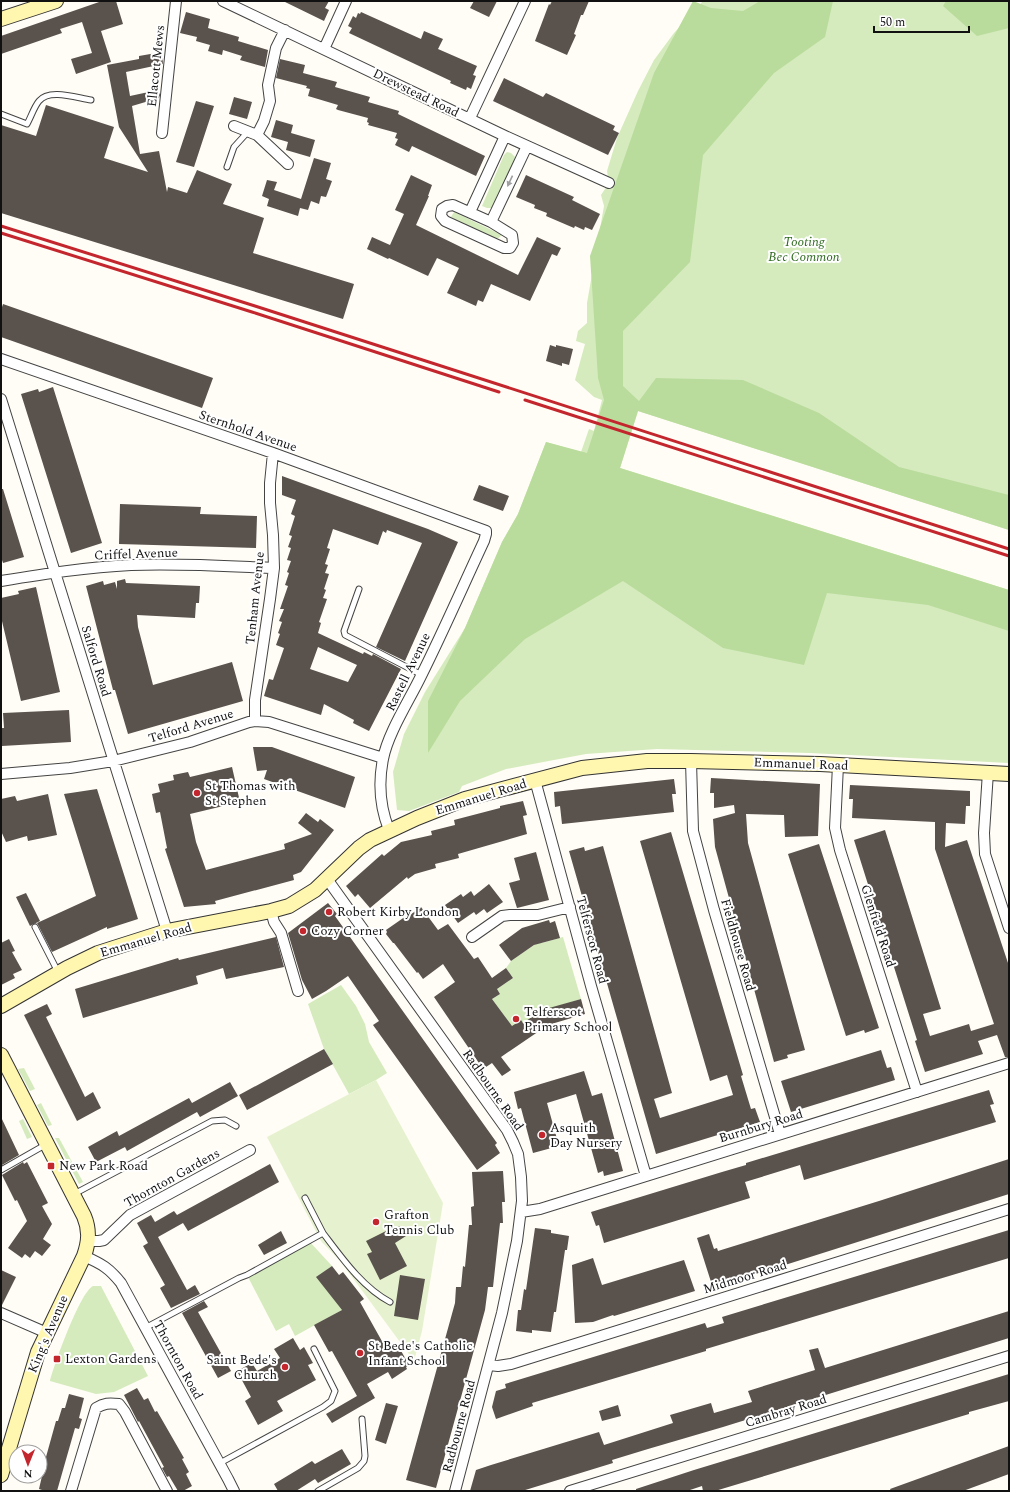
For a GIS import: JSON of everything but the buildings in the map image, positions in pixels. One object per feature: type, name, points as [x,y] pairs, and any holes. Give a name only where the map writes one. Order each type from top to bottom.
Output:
[{"type":"street","points":[[1,19],[56,1]]},
{"type":"street","name":"Ellacott Mews","points":[[162,133],[176,1]]},
{"type":"street","name":"Drewstead Road","points":[[223,1],[505,136],[609,183]]},
{"type":"street","points":[[324,49],[346,1]]},
{"type":"street","points":[[470,118],[525,1]]},
{"type":"street","points":[[257,135],[264,121],[270,101],[268,85],[276,48],[284,30]]},
{"type":"street","points":[[234,126],[257,135],[288,164]]},
{"type":"street","points":[[470,212],[505,136]]},
{"type":"street","points":[[491,222],[527,146]]},
{"type":"street","points":[[453,205],[470,212],[491,222],[512,235],[513,243],[510,248],[504,248],[445,221],[441,216],[442,209],[453,205]]},
{"type":"street","name":"Sternhold Avenue","points":[[1,359],[273,453],[486,531]]},
{"type":"street","name":"Salford Road","points":[[1,399],[113,761],[168,931]]},
{"type":"street","name":"Tenham Avenue","points":[[255,721],[255,700],[274,568],[270,503],[273,453]]},
{"type":"street","name":"Rastell Avenue","points":[[389,830],[380,798],[383,758],[387,744],[422,675],[484,541],[486,531]]},
{"type":"street","name":"Criffel Avenue","points":[[1,581],[55,573],[131,565],[170,564],[274,568]]},
{"type":"street","name":"Telford Avenue","points":[[1,774],[70,768],[113,761],[190,742],[255,721],[269,722],[383,758]]},
{"type":"street","name":"Emmanuel Road","points":[[1,1006],[77,962],[98,953],[168,931],[271,911],[289,906],[327,879],[359,848],[370,840],[389,830],[465,800],[582,768],[647,761],[691,761],[838,765],[1009,774]]},
{"type":"street","name":"Fieldhouse Road","points":[[691,761],[693,831],[714,910],[780,1134]]},
{"type":"street","name":"Glenfield Road","points":[[838,765],[835,828],[840,850],[917,1092]]},
{"type":"street","points":[[988,772],[984,833],[985,854],[1009,928]]},
{"type":"street","name":"Telferscot Road","points":[[535,780],[646,1176]]},
{"type":"street","name":"Radbourne Road","points":[[327,879],[507,1130],[513,1142],[520,1166],[522,1189],[521,1212],[510,1279],[489,1365],[455,1491]]},
{"type":"street","points":[[472,937],[502,916],[538,915],[570,907]]},
{"type":"street","points":[[271,911],[274,922],[280,933],[298,992]]},
{"type":"street","points":[[1,1055],[88,1226],[88,1240]]},
{"type":"street","name":"Burnbury Road","points":[[521,1212],[540,1210],[1009,1063]]},
{"type":"street","name":"Thornton Gardens","points":[[88,1240],[104,1240],[130,1215],[250,1150]]},
{"type":"street","name":"Midmoor Road","points":[[489,1365],[498,1366],[511,1364],[1009,1209]]},
{"type":"street","name":"King's Avenue","points":[[1,1476],[38,1352],[84,1256],[88,1240]]},
{"type":"street","name":"Thornton Road","points":[[84,1256],[106,1266],[121,1283],[234,1491]]},
{"type":"street","points":[[1,1313],[47,1333]]},
{"type":"street","name":"Cambray Road","points":[[570,1491],[1009,1356]]},
{"type":"street","points":[[71,1491],[96,1408],[103,1404],[109,1403],[119,1404],[125,1412],[167,1491]]},
{"type":"lane","points":[[1,114],[27,124],[39,100],[46,96],[57,94],[91,100]]},
{"type":"lane","points":[[227,167],[234,147],[245,135],[246,131]]},
{"type":"lane","points":[[359,589],[344,631],[345,635],[422,675]]},
{"type":"lane","points":[[35,927],[59,973]]},
{"type":"lane","points":[[73,1195],[212,1121],[225,1120],[236,1126]]},
{"type":"lane","points":[[1,1170],[46,1145]]},
{"type":"lane","points":[[305,1198],[323,1233],[338,1254],[357,1276],[380,1297],[390,1302]]},
{"type":"lane","points":[[145,1328],[247,1275],[323,1233]]},
{"type":"lane","points":[[220,1463],[323,1407],[331,1401],[335,1391],[314,1349]]},
{"type":"lane","points":[[318,1491],[358,1468],[364,1461],[365,1456],[362,1419]]},
{"type":"green space","points":[[693,1],[711,8],[743,11],[760,1],[833,1],[825,37],[774,73],[703,155],[690,262],[623,331],[623,386],[639,401],[656,378],[743,380],[819,413],[899,467],[1009,495],[1009,530],[638,411],[620,468],[1009,590],[1009,631],[928,605],[827,593],[804,665],[723,648],[623,581],[525,639],[460,701],[428,753],[428,701],[465,628],[502,542],[518,514],[546,442],[587,453],[604,400],[598,378],[590,256],[654,73]]},
{"type":"green space","name":"Tooting Bec Common","points":[[703,1],[1009,1],[1009,530],[638,411],[620,468],[1009,590],[1009,763],[810,753],[657,749],[586,754],[506,769],[462,786],[459,792],[409,811],[397,810],[393,772],[404,734],[425,692],[465,628],[502,542],[518,514],[546,442],[581,452],[589,429],[594,431],[602,400],[594,397],[575,380],[585,344],[576,341],[578,331],[587,323],[587,303],[604,206],[601,195],[609,183],[607,171],[617,138],[654,60],[674,33]]},
{"type":"green space","points":[[946,1],[1009,1],[1009,28],[977,36],[943,6]]},
{"type":"green space","points":[[507,152],[511,153],[515,157],[511,171],[493,208],[482,206],[504,155]]},
{"type":"green space","points":[[454,212],[502,235],[496,240],[451,217]]},
{"type":"green space","points":[[563,937],[581,999],[539,1012],[523,1023],[521,1020],[512,1026],[492,999],[500,994],[497,989],[513,978],[506,968],[511,961],[540,941],[542,943]]},
{"type":"green space","points":[[341,985],[356,1006],[365,1024],[369,1042],[387,1073],[349,1094],[324,1049],[308,1004]]},
{"type":"green space","points":[[24,1068],[35,1089],[30,1091],[18,1069]]},
{"type":"green space","name":"Grafton Tennis Club","points":[[376,1080],[443,1203],[422,1331],[414,1361],[341,1262],[321,1241],[267,1137]]},
{"type":"green space","points":[[41,1103],[52,1125],[48,1126],[37,1105]]},
{"type":"green space","points":[[23,1119],[32,1137],[27,1139],[19,1121]]},
{"type":"green space","points":[[55,1138],[59,1138],[83,1182],[79,1184]]},
{"type":"green space","points":[[309,1241],[332,1266],[317,1277],[342,1310],[295,1336],[289,1324],[276,1331],[247,1275]]},
{"type":"green space","points":[[93,1286],[101,1286],[148,1376],[114,1392],[96,1394],[50,1381],[62,1345],[75,1314],[81,1301]]},
{"type":"railway","points":[[1,226],[255,306],[1009,549]]},
{"type":"railway","points":[[1,233],[499,392]]},
{"type":"railway","points":[[525,400],[1009,556]]},
{"type":"place","name":"St Thomas with St Stephen","points":[[197,793]]},
{"type":"place","name":"Robert Kirby London","points":[[329,912]]},
{"type":"place","name":"Cozy Corner","points":[[303,931]]},
{"type":"place","name":"Telferscot Primary School","points":[[516,1019]]},
{"type":"place","name":"Asquith Day Nursery","points":[[542,1135]]},
{"type":"place","name":"New Park Road","points":[[51,1166]]},
{"type":"place","name":"Grafton Tennis Club","points":[[376,1222]]},
{"type":"place","name":"St Bede's Catholic Infant School","points":[[360,1353]]},
{"type":"place","name":"Lexton Gardens","points":[[57,1359]]},
{"type":"place","name":"Saint Bede's Church","points":[[285,1367]]}]
